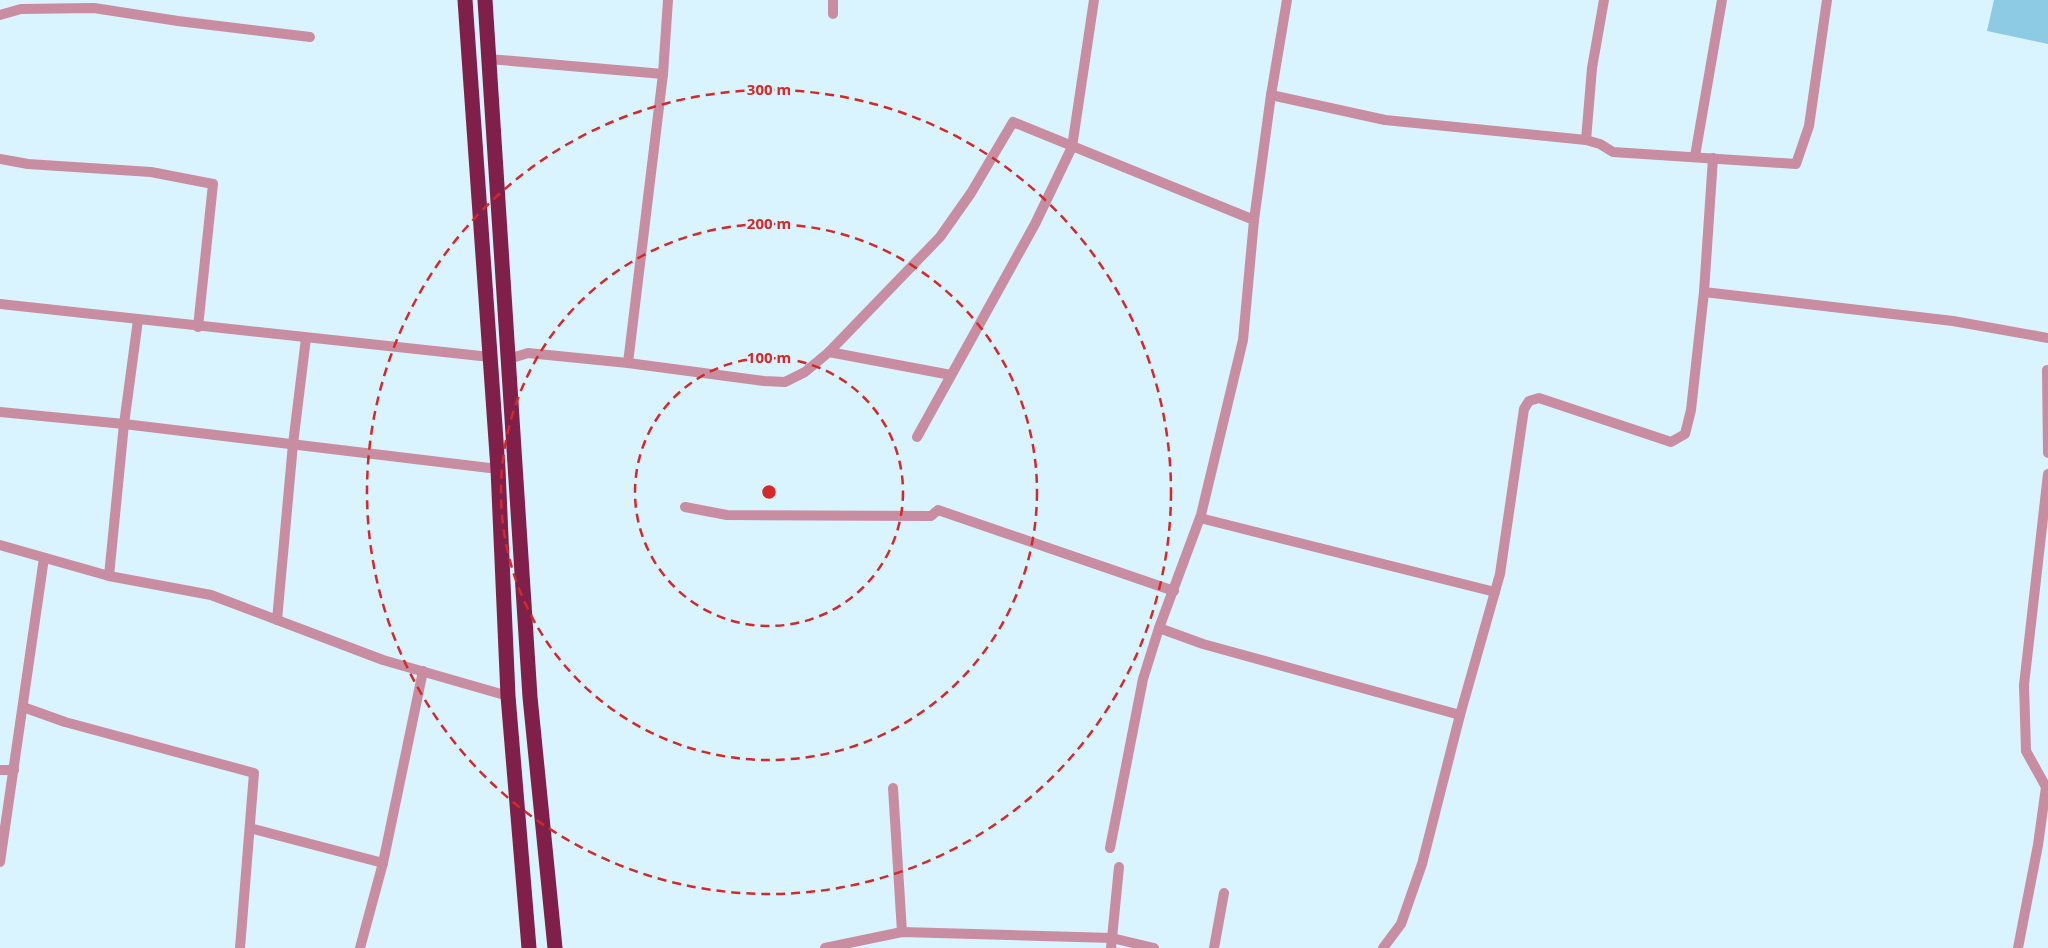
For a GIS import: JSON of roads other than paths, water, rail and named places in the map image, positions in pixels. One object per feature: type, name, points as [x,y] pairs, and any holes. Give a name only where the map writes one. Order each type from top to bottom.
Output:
[{"type":"highway","points":[[465,0],[498,469],[508,696],[529,948]]},
{"type":"highway","points":[[485,0],[530,697],[554,948]]},
{"type":"street","points":[[628,363],[663,74],[668,0]]},
{"type":"street","points":[[833,0],[833,14]]},
{"type":"street","points":[[917,437],[1035,224],[1072,148],[1094,0]]},
{"type":"street","points":[[1110,848],[1143,678],[1159,628],[1200,518],[1244,340],[1254,220],[1271,95],[1287,0]]},
{"type":"street","points":[[1586,140],[1592,68],[1604,0]]},
{"type":"street","points":[[1696,156],[1722,0]]},
{"type":"street","points":[[1271,95],[1385,120],[1586,140],[1600,144],[1614,152],[1796,164],[1809,126],[1827,0]]},
{"type":"street","points":[[0,15],[22,10],[94,8],[178,21],[310,37]]},
{"type":"street","points":[[489,59],[663,74]]},
{"type":"street","points":[[509,359],[528,353],[785,382],[805,372],[828,352],[940,237],[971,193],[1013,122],[1072,148],[1254,220]]},
{"type":"street","points":[[1383,948],[1401,924],[1422,864],[1460,716],[1500,574],[1524,409],[1528,401],[1539,398],[1672,442],[1685,434],[1691,410],[1704,292],[1713,158]]},
{"type":"street","points":[[0,159],[28,164],[152,172],[213,184],[198,327]]},
{"type":"street","points":[[1704,292],[1953,321],[2048,338]]},
{"type":"street","points":[[0,304],[198,327],[490,357]]},
{"type":"street","points":[[109,576],[124,424],[138,320]]},
{"type":"street","points":[[277,620],[293,444],[306,338]]},
{"type":"street","points":[[828,352],[951,375]]},
{"type":"street","points":[[2048,367],[2048,453]]},
{"type":"street","points":[[0,412],[124,424],[498,469]]},
{"type":"street","points":[[2018,948],[2038,844],[2046,787],[2026,751],[2024,686],[2048,474]]},
{"type":"street","points":[[685,507],[727,515],[931,516],[938,510],[1174,592]]},
{"type":"street","points":[[1200,518],[1495,592]]},
{"type":"street","points":[[0,545],[109,576],[211,595],[383,660],[508,696]]},
{"type":"street","points":[[0,862],[44,558]]},
{"type":"street","points":[[1159,628],[1203,644],[1460,716]]},
{"type":"street","points":[[360,948],[383,863],[423,671]]},
{"type":"street","points":[[23,706],[65,722],[254,773],[240,948]]},
{"type":"street","points":[[0,770],[14,770]]},
{"type":"street","points":[[893,788],[902,932]]},
{"type":"street","points":[[250,828],[383,863]]},
{"type":"street","points":[[1112,943],[1119,867]]},
{"type":"street","points":[[1214,948],[1224,893]]},
{"type":"street","points":[[825,948],[902,932],[1112,943],[1154,948]]}]
